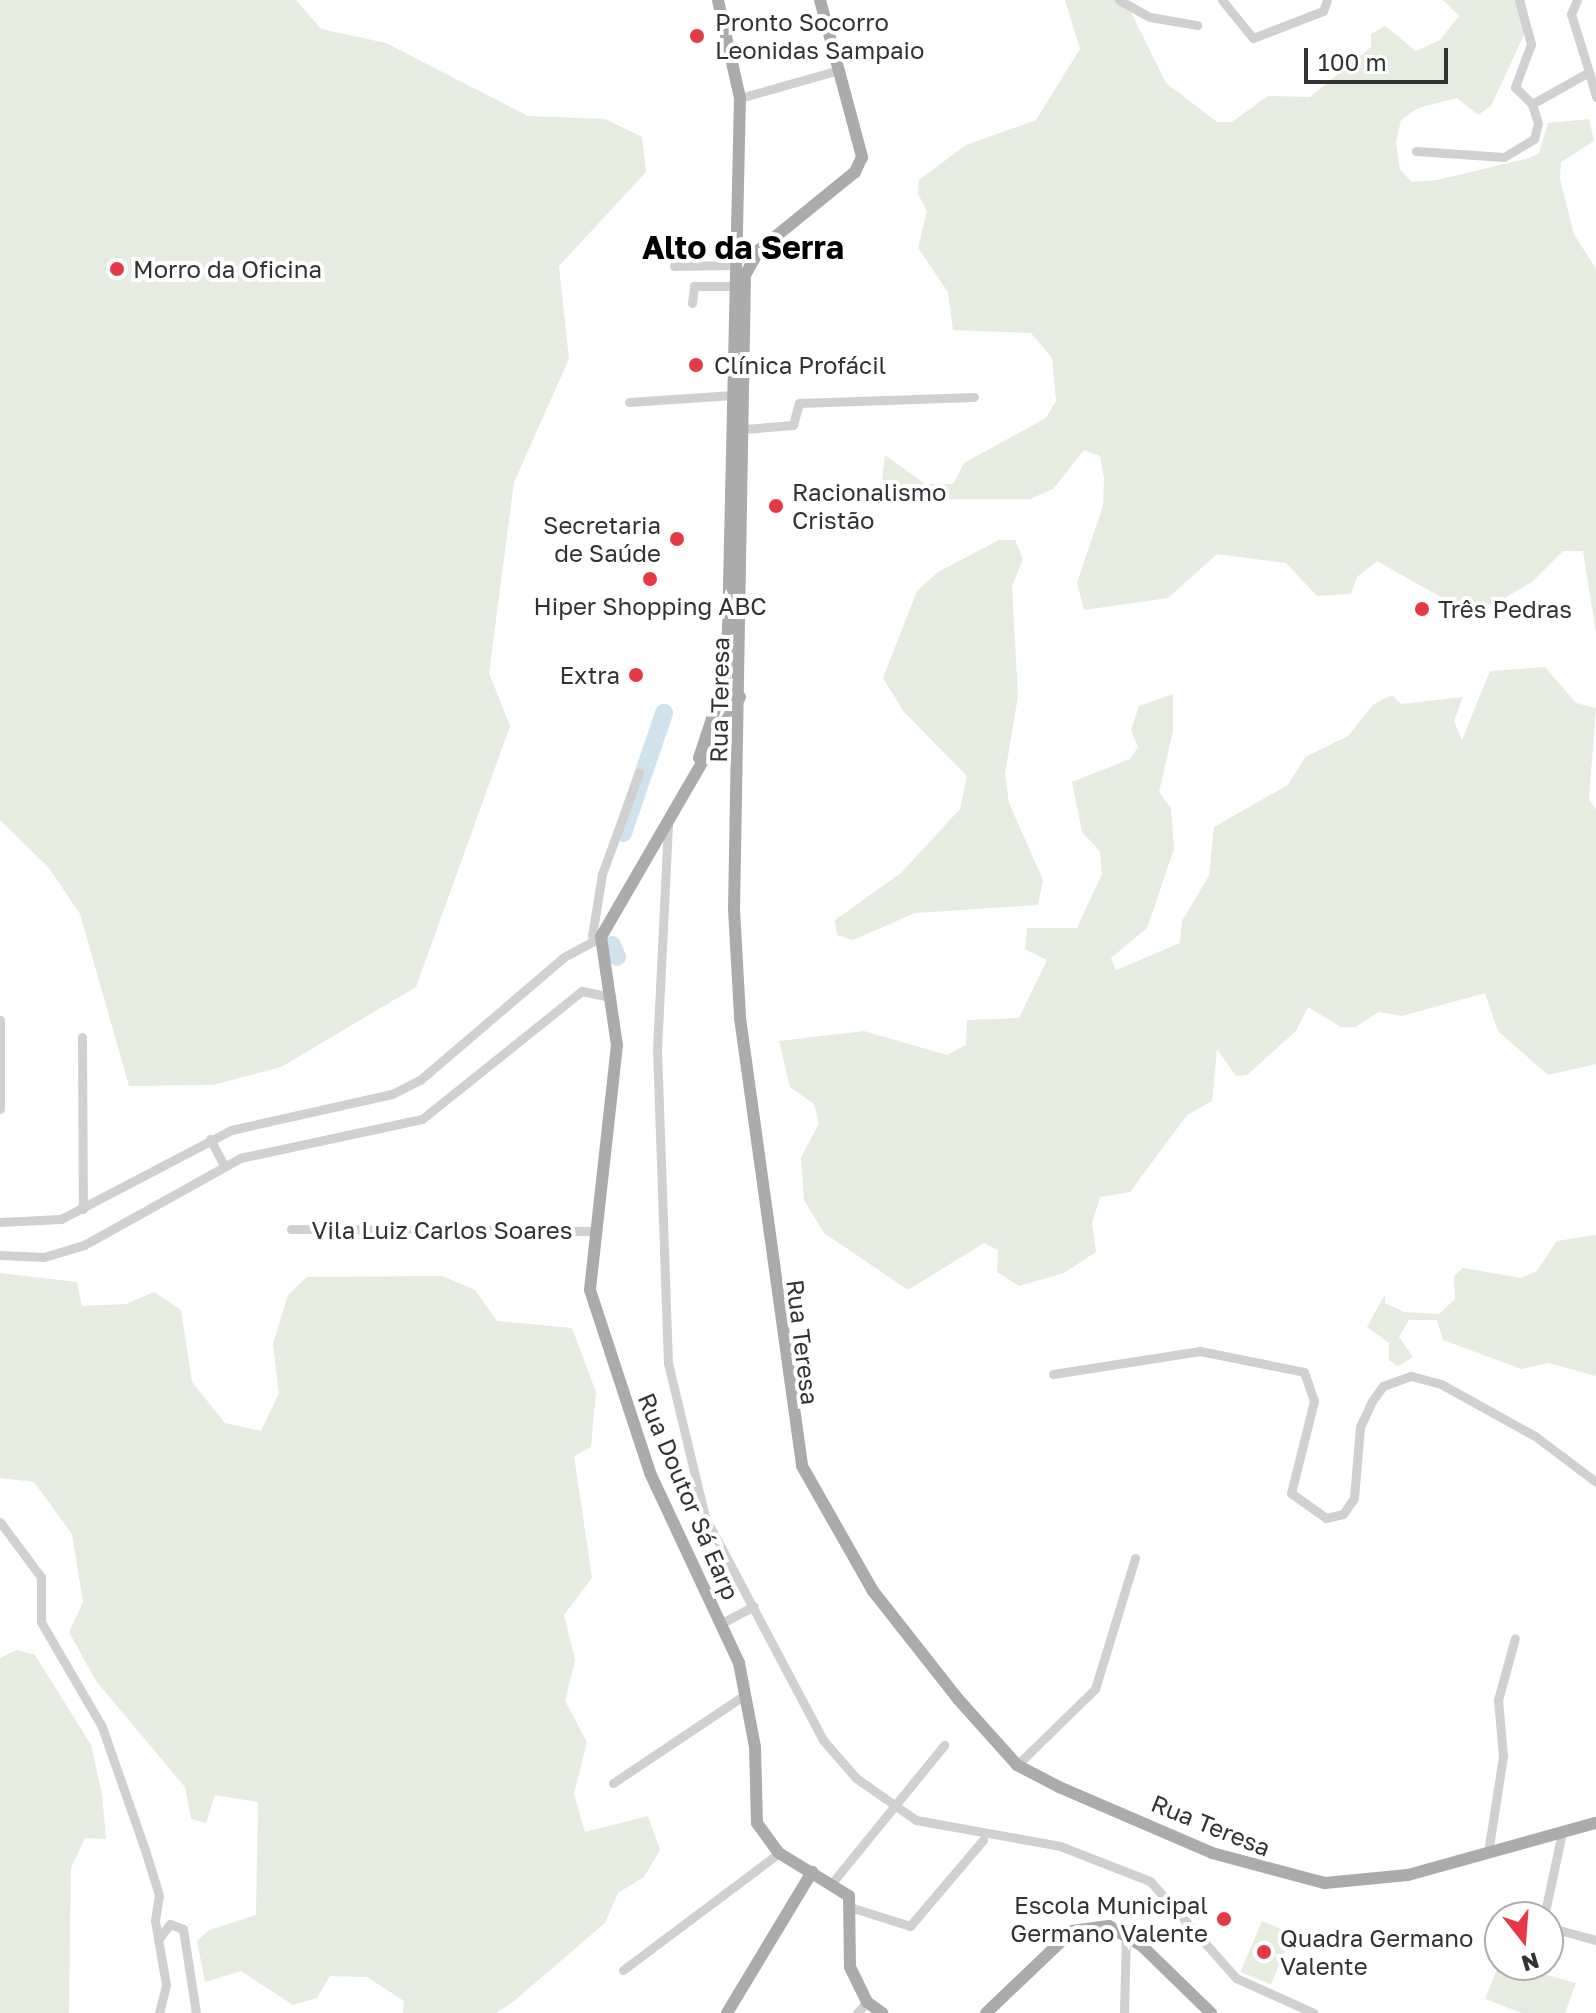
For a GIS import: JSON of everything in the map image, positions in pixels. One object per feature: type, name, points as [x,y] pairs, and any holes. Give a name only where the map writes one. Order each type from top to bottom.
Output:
[{"type":"main road","name":"Rua Teresa","points":[[697,765],[725,679],[733,395],[740,98],[718,0]]},
{"type":"main road","points":[[737,232],[759,250],[860,164],[820,0]]},
{"type":"main road","name":"Rua Teresa","points":[[759,250],[745,275],[736,976],[802,1466],[873,1591],[1017,1765],[1274,1874],[1360,1883],[1488,1853],[1596,1823]]},
{"type":"main road","points":[[725,679],[732,673],[739,678]]},
{"type":"main road","points":[[597,937],[668,825],[697,765],[740,697]]},
{"type":"main road","name":"Rua Doutor Sá Earp","points":[[597,937],[609,971],[617,1045],[594,1231],[594,1315],[650,1473],[720,1624],[746,1694],[757,1823],[779,1853],[812,1872],[836,1878],[853,1908]]},
{"type":"main road","points":[[727,2013],[812,1872]]},
{"type":"main road","points":[[853,1908],[850,1967],[867,2002],[882,2013]]},
{"type":"main road","points":[[986,2013],[1072,1931],[1109,1926],[1126,1933],[1211,2013]]},
{"type":"street","points":[[1119,0],[1150,17],[1197,25]]},
{"type":"street","points":[[1222,0],[1253,38],[1323,11],[1327,0]]},
{"type":"street","points":[[1416,151],[1504,157],[1534,139],[1538,123],[1532,104],[1515,87],[1531,44],[1519,0]]},
{"type":"street","points":[[1577,0],[1571,14],[1596,97]]},
{"type":"street","points":[[740,98],[839,70]]},
{"type":"street","points":[[1532,104],[1589,72]]},
{"type":"street","points":[[674,266],[734,265]]},
{"type":"street","points":[[692,303],[694,286],[734,286]]},
{"type":"street","points":[[629,402],[733,395]]},
{"type":"street","points":[[744,429],[793,425],[799,403],[974,397]]},
{"type":"street","points":[[0,1222],[37,1226],[83,1209],[210,1139],[420,1080],[597,937],[599,885],[639,773]]},
{"type":"street","points":[[668,825],[657,1049],[668,1363],[705,1517],[823,1740],[894,1807],[943,1829],[1060,1846],[1133,1871],[1162,1889],[1236,1978],[1314,2013]]},
{"type":"street","points":[[0,1255],[44,1257],[84,1245],[224,1165],[422,1119],[609,971]]},
{"type":"street","points":[[582,991],[605,991],[614,1001]]},
{"type":"street","points":[[0,1020],[0,1109]]},
{"type":"street","points":[[82,1037],[83,1209]]},
{"type":"street","points":[[210,1139],[224,1165]]},
{"type":"street","name":"Vila Luiz Carlos Soares","points":[[291,1229],[594,1231]]},
{"type":"street","points":[[1053,1374],[1087,1363],[1200,1351],[1304,1372],[1314,1401],[1291,1493],[1326,1518],[1343,1514],[1354,1498],[1360,1427],[1372,1401],[1383,1386],[1411,1376],[1441,1384],[1535,1436],[1596,1482]]},
{"type":"street","points":[[0,1522],[38,1571],[41,1622],[102,1727],[159,1895],[158,1940],[166,1985],[159,2013]]},
{"type":"street","points":[[1017,1765],[1095,1689],[1135,1558]]},
{"type":"street","points":[[720,1624],[754,1606]]},
{"type":"street","points":[[1488,1853],[1503,1756],[1498,1700],[1515,1638]]},
{"type":"street","points":[[613,1783],[746,1694]]},
{"type":"street","points":[[836,1878],[944,1745]]},
{"type":"street","points":[[1547,1901],[1562,1832]]},
{"type":"street","points":[[853,1908],[892,1924],[910,1926],[983,1840]]},
{"type":"street","points":[[623,1970],[779,1853]]},
{"type":"street","points":[[158,1940],[170,1924],[183,1929],[196,2013]]},
{"type":"street","points":[[1564,1931],[1596,1940]]},
{"type":"street","points":[[1124,2013],[1126,1933]]},
{"type":"street","points":[[857,2013],[867,2002]]},
{"type":"shaded area","points":[[0,0],[296,0],[321,29],[386,43],[528,116],[605,119],[642,137],[646,172],[559,266],[569,359],[514,482],[489,673],[510,726],[416,987],[281,1067],[213,1085],[129,1086],[80,914],[49,868],[0,820]]},
{"type":"shaded area","points":[[1065,0],[1125,0],[1166,83],[1217,122],[1232,122],[1268,96],[1310,97],[1371,47],[1371,34],[1385,26],[1416,51],[1440,40],[1459,16],[1443,0],[1525,0],[1529,24],[1491,106],[1478,115],[1457,98],[1418,108],[1401,120],[1396,142],[1400,170],[1412,182],[1437,180],[1529,158],[1539,153],[1548,123],[1589,119],[1594,141],[1561,162],[1560,179],[1574,234],[1596,269],[1596,634],[1583,551],[1563,551],[1532,582],[1492,605],[1448,601],[1377,561],[1357,577],[1351,594],[1317,596],[1286,563],[1217,554],[1168,598],[1084,610],[1077,583],[1103,506],[1104,478],[1100,456],[1084,450],[1053,489],[1030,499],[880,499],[885,455],[925,484],[953,484],[964,463],[1046,418],[1056,401],[1052,358],[1031,333],[953,330],[948,292],[918,248],[927,211],[918,194],[919,180],[966,145],[1036,120],[1080,49]]},
{"type":"shaded area","points":[[999,540],[1015,540],[1023,559],[1012,586],[1018,696],[1005,774],[1009,803],[1043,880],[1038,905],[915,913],[853,940],[837,935],[835,920],[901,873],[960,809],[967,776],[904,712],[883,678],[917,591],[938,572]]},
{"type":"shaded area","points":[[1545,667],[1576,703],[1596,708],[1589,799],[1596,810],[1596,1064],[1548,1075],[1498,1031],[1485,993],[1402,1016],[1379,1012],[1355,1027],[1341,1027],[1308,1007],[1296,1031],[1247,1075],[1236,1076],[1217,1049],[1212,1101],[1187,1115],[1130,1192],[1100,1197],[1092,1223],[1096,1252],[1064,1273],[1019,1286],[997,1272],[998,1250],[984,1243],[908,1290],[824,1233],[804,1200],[801,1158],[819,1123],[814,1104],[790,1087],[779,1041],[864,1031],[947,1055],[966,1045],[967,1020],[1019,1018],[1047,960],[1025,949],[1027,928],[1077,928],[1102,874],[1100,851],[1082,832],[1072,782],[1130,759],[1138,747],[1131,730],[1139,706],[1173,694],[1173,731],[1159,792],[1171,808],[1174,849],[1147,928],[1111,958],[1116,970],[1180,943],[1182,921],[1209,876],[1214,827],[1288,785],[1305,757],[1348,736],[1374,704],[1392,695],[1401,704],[1463,697],[1454,721],[1462,740],[1490,671]]},
{"type":"shaded area","points":[[1596,1235],[1596,1376],[1549,1363],[1521,1369],[1443,1340],[1437,1320],[1409,1320],[1399,1337],[1413,1357],[1398,1366],[1389,1360],[1389,1343],[1367,1327],[1385,1294],[1385,1303],[1404,1312],[1439,1314],[1455,1299],[1454,1276],[1463,1268],[1521,1278],[1537,1271],[1557,1241]]},
{"type":"shaded area","points":[[0,1273],[77,1282],[82,1306],[126,1304],[154,1292],[181,1310],[192,1382],[225,1423],[261,1431],[279,1393],[273,1344],[288,1295],[307,1277],[442,1276],[475,1290],[497,1321],[572,1328],[596,1392],[591,1447],[574,1456],[592,1578],[564,1615],[575,1660],[565,1701],[587,1742],[574,1794],[585,1832],[648,1816],[660,1850],[644,1877],[618,1893],[605,1923],[514,2001],[496,2013],[403,2013],[404,2001],[367,1977],[330,1976],[317,1998],[293,2005],[241,1971],[205,1982],[197,1941],[209,1930],[256,1915],[258,1802],[215,1795],[206,1823],[191,1819],[185,1787],[96,1681],[69,1632],[83,1602],[72,1534],[34,1482],[0,1478]]},
{"type":"shaded area","points":[[17,1650],[35,1655],[91,1745],[102,1794],[106,1839],[85,1838],[71,1868],[69,2013],[0,2013],[0,1658]]},
{"type":"shaded area","name":"Quadra Germano Valente","points":[[1262,1921],[1292,1934],[1271,1985],[1241,1972]]},
{"type":"shaded area","points":[[1564,1980],[1576,1983],[1565,2013],[1522,2013],[1485,1999],[1492,1981]]},
{"type":"waterway","points":[[623,833],[664,713]]},
{"type":"waterway","points":[[612,945],[617,957]]},
{"type":"place","name":"Pronto Socorro Leonidas Sampaio","points":[[697,36]]},
{"type":"place","name":"Morro da Oficina","points":[[117,269]]},
{"type":"place","name":"Clínica Profácil","points":[[696,365]]},
{"type":"place","name":"Racionalismo Cristão","points":[[776,506]]},
{"type":"place","name":"Secretaria de Saúde","points":[[677,539]]},
{"type":"place","name":"Hiper Shopping ABC","points":[[650,579]]},
{"type":"place","name":"Três Pedras","points":[[1422,609]]},
{"type":"place","name":"Extra","points":[[636,675]]},
{"type":"place","name":"Escola Municipal Germano Valente","points":[[1224,1919]]},
{"type":"place","name":"Quadra Germano Valente","points":[[1264,1952]]},
{"type":"district","name":"Alto da Serra","points":[[743,247]]}]
